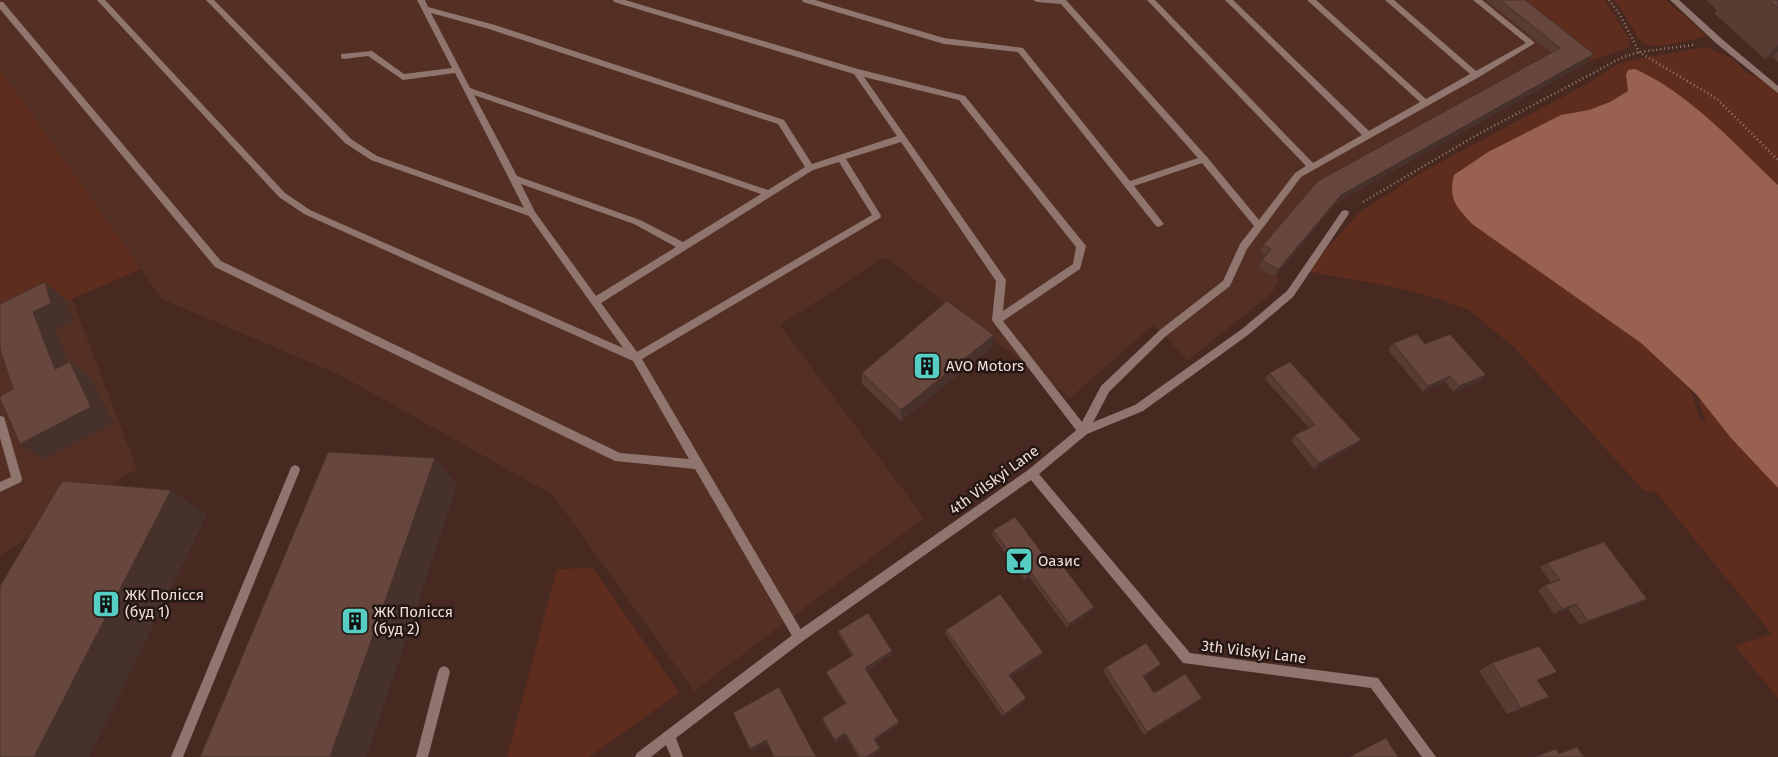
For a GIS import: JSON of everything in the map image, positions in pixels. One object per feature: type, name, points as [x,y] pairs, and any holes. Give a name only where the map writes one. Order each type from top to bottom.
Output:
[{"type":"street","points":[[101,0],[282,195],[307,212],[636,358]]},
{"type":"street","points":[[210,0],[354,145],[374,158],[532,214]]},
{"type":"street","points":[[618,0],[857,72],[962,98],[1081,246],[1077,266],[997,320]]},
{"type":"street","points":[[806,0],[944,41],[1020,50],[1159,224]]},
{"type":"street","points":[[1037,0],[1063,2],[1204,159],[1259,226]]},
{"type":"street","points":[[1151,0],[1312,168]]},
{"type":"street","points":[[1229,0],[1368,136]]},
{"type":"street","points":[[1311,0],[1426,103]]},
{"type":"street","points":[[1389,0],[1476,75]]},
{"type":"street","points":[[857,72],[1001,280],[997,320],[1083,431],[1105,389],[1163,333],[1227,283],[1243,247],[1298,175],[1531,43],[1477,0]]},
{"type":"street","points":[[1674,0],[1720,42],[1778,90]]},
{"type":"street","points":[[0,4],[218,264],[619,458],[697,464]]},
{"type":"street","points":[[423,4],[532,214],[636,358],[799,637]]},
{"type":"street","points":[[423,4],[781,122],[810,168]]},
{"type":"street","points":[[344,56],[369,53],[403,77],[456,70]]},
{"type":"street","points":[[1765,79],[1778,76]]},
{"type":"street","points":[[466,90],[769,194]]},
{"type":"street","points":[[596,302],[810,168],[902,138]]},
{"type":"street","points":[[636,358],[877,216],[841,158]]},
{"type":"street","points":[[1128,185],[1204,159]]},
{"type":"street","points":[[513,178],[637,222],[684,247]]},
{"type":"street","name":"4th Vilskyi Lane","points":[[640,757],[669,737],[799,637],[1032,473],[1083,431],[1139,408],[1245,332],[1290,294],[1345,213]]},
{"type":"street","points":[[0,420],[17,479],[0,487]]},
{"type":"street","points":[[176,757],[295,470]]},
{"type":"street","name":"3th Vilskyi Lane","points":[[1032,473],[1187,659],[1374,682],[1430,757]]},
{"type":"street","points":[[422,757],[444,672]]},
{"type":"street","points":[[669,737],[677,757]]},
{"type":"path","points":[[1609,0],[1620,15],[1639,52],[1716,100],[1778,160]]},
{"type":"path","points":[[1345,213],[1475,136],[1622,57],[1639,52],[1720,42]]},
{"type":"shaded area","points":[[0,0],[1510,0],[1588,62],[1338,202],[1275,276],[1280,279],[1271,294],[1187,361],[1163,333],[1153,325],[1070,398],[885,257],[780,325],[924,518],[694,691],[553,495],[340,375],[162,299],[0,69]]},
{"type":"shaded area","points":[[1510,0],[1605,0],[1629,39],[1630,45],[1627,48],[1588,62]]},
{"type":"shaded area","points":[[1614,0],[1666,0],[1707,36],[1673,44],[1647,45],[1639,39]]},
{"type":"shaded area","points":[[1706,47],[1732,58],[1746,72],[1778,88],[1778,185],[1698,111],[1645,74],[1628,82],[1628,91],[1610,102],[1589,110],[1561,115],[1488,152],[1454,175],[1558,284],[1641,343],[1691,390],[1699,418],[1706,424],[1697,395],[1778,436],[1778,698],[1735,646],[1772,634],[1656,492],[1644,491],[1515,348],[1469,310],[1436,298],[1393,287],[1306,271],[1359,213],[1422,172],[1587,84],[1611,68],[1627,61]]},
{"type":"shaded area","points":[[0,69],[141,269],[0,330]]},
{"type":"shaded area","points":[[1635,69],[1655,79],[1693,106],[1778,185],[1778,488],[1731,438],[1697,395],[1641,343],[1472,224],[1458,207],[1453,197],[1452,184],[1454,175],[1488,152],[1561,115],[1589,110],[1610,102],[1628,91],[1626,75],[1628,70]]},
{"type":"shaded area","points":[[71,296],[137,470],[126,475],[0,556],[0,327]]},
{"type":"shaded area","points":[[593,568],[679,693],[589,757],[507,757],[557,569]]},
{"type":"building","points":[[1500,0],[1525,0],[1594,54],[1341,195],[1278,270],[1262,260],[1271,249],[1263,245],[1318,181],[1560,48]]},
{"type":"building","points":[[1769,0],[1778,0],[1778,8]]},
{"type":"building","points":[[45,282],[51,303],[33,312],[55,369],[70,362],[91,407],[20,444],[0,399],[0,396],[13,389],[0,349],[0,304]]},
{"type":"building","name":"AVO Motors","points":[[947,301],[994,335],[901,410],[862,373]]},
{"type":"building","points":[[1417,334],[1425,344],[1450,334],[1486,375],[1459,386],[1450,376],[1428,386],[1393,343]]},
{"type":"building","points":[[1290,362],[1361,440],[1319,463],[1295,435],[1315,425],[1269,373]]},
{"type":"building","name":"ЖК Полісся (буд 2)","points":[[328,452],[435,458],[330,757],[200,757]]},
{"type":"building","points":[[62,481],[171,490],[34,757],[0,757],[0,586]]},
{"type":"building","points":[[1015,517],[1049,562],[1056,557],[1094,607],[1069,624],[1031,573],[1027,576],[993,530]]},
{"type":"building","points":[[1604,542],[1647,599],[1588,621],[1576,604],[1562,609],[1545,585],[1560,580],[1547,563]]},
{"type":"building","points":[[1000,594],[1043,652],[1009,675],[1026,698],[1005,714],[946,630]]},
{"type":"building","points":[[868,613],[892,651],[865,668],[899,722],[874,739],[880,748],[867,757],[860,757],[845,733],[835,740],[822,718],[846,703],[826,672],[853,655],[838,631]]},
{"type":"building","points":[[1146,643],[1161,664],[1143,676],[1154,693],[1185,674],[1202,698],[1147,732],[1106,667]]},
{"type":"building","points":[[1539,646],[1557,672],[1537,680],[1549,697],[1521,708],[1492,663]]},
{"type":"building","points":[[779,687],[816,757],[774,757],[766,740],[750,749],[733,713]]},
{"type":"building","points":[[1386,738],[1398,757],[1349,757]]},
{"type":"building","points":[[1577,747],[1584,757],[1534,757],[1556,749],[1559,754]]},
{"type":"place","name":"AVO Motors","points":[[927,366]]},
{"type":"place","name":"Оазис","points":[[1019,561]]},
{"type":"place","name":"ЖК Полісся (буд 1)","points":[[106,604]]},
{"type":"place","name":"ЖК Полісся (буд 2)","points":[[355,621]]}]
